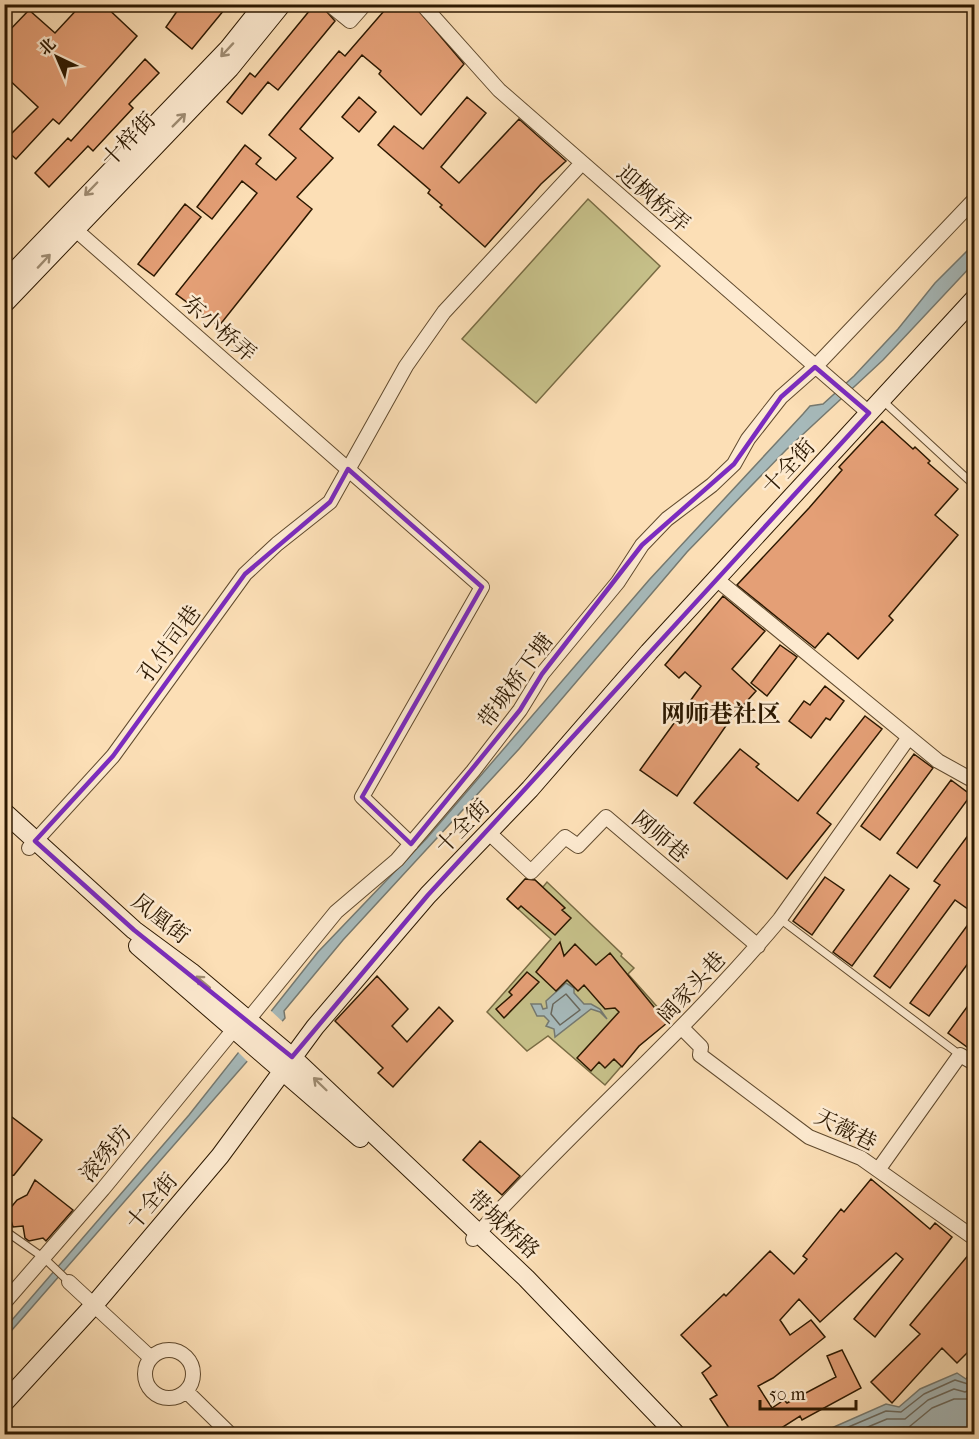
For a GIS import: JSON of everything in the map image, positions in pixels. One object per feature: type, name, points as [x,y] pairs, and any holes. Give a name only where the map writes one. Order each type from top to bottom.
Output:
[{"type":"main road","name":"十梓街","points":[[4,304],[69,223],[228,49],[264,4]]},
{"type":"main road","name":"十梓街","points":[[4,282],[69,223],[230,68],[282,4]]},
{"type":"main road","name":"十全街","points":[[4,1403],[94,1305],[220,1156],[280,1057],[428,895],[489,833],[715,578],[975,299]]},
{"type":"main road","name":"凤凰街","points":[[4,812],[32,844]]},
{"type":"main road","name":"凤凰街","points":[[4,825],[32,844],[280,1057]]},
{"type":"main road","name":"带城桥路","points":[[280,1057],[571,1322],[676,1434]]},
{"type":"main road","name":"带城桥路","points":[[476,1236],[663,1434]]},
{"type":"street","points":[[329,4],[350,21],[365,4]]},
{"type":"street","name":"迎枫桥弄","points":[[422,4],[499,90],[869,413]]},
{"type":"street","name":"孔付司巷","points":[[32,844],[113,756],[245,574],[277,544],[330,502],[406,366],[444,312],[582,163]]},
{"type":"street","name":"带城桥下塘","points":[[241,1024],[336,912],[411,844],[520,711],[542,674],[618,582],[642,545],[667,519],[712,485],[734,464],[748,439],[781,397],[815,367],[975,200]]},
{"type":"street","name":"东小桥弄","points":[[69,223],[482,587],[362,797],[411,844]]},
{"type":"street","points":[[715,578],[938,761],[975,781]]},
{"type":"street","name":"阔家头巷","points":[[476,1236],[682,1028],[758,946],[780,919],[909,737]]},
{"type":"street","name":"网师巷","points":[[489,833],[531,872],[565,837],[578,846],[606,817],[758,946]]},
{"type":"street","name":"滚绣坊","points":[[4,1303],[45,1259],[241,1024]]},
{"type":"street","name":"天薇巷","points":[[682,1028],[701,1047],[700,1055],[809,1137],[861,1158],[975,1238]]},
{"type":"street","points":[[878,1170],[960,1056],[975,1063]]},
{"type":"street","points":[[69,1282],[151,1358]]},
{"type":"street","points":[[168,1350],[186,1357],[193,1374],[186,1391],[169,1399],[152,1392],[144,1375],[151,1358],[168,1350]]},
{"type":"street","points":[[186,1391],[230,1434]]},
{"type":"lane","points":[[882,400],[975,485]]},
{"type":"lane","points":[[780,919],[960,1056]]},
{"type":"lane","points":[[4,1230],[45,1259],[69,1282]]},
{"type":"highlighted area","points":[[815,367],[869,413],[428,895],[292,1057],[134,930],[35,841],[113,756],[245,574],[330,502],[348,469],[482,587],[362,797],[411,844],[520,710],[542,674],[642,545],[734,464],[781,397]]},
{"type":"shaded area","points":[[588,199],[660,266],[536,403],[462,339]]},
{"type":"shaded area","points":[[529,875],[543,887],[547,882],[622,954],[621,956],[634,968],[628,974],[669,1020],[639,1046],[605,1085],[548,1036],[527,1051],[487,1012],[551,939],[507,899]]},
{"type":"water","points":[[974,244],[974,263],[883,360],[786,450],[687,552],[519,749],[343,940],[284,1011],[285,1018],[5,1338],[5,1328],[189,1115],[318,952],[427,838],[649,580],[810,406],[823,404],[854,376],[898,329],[935,283]]},
{"type":"water","points":[[566,983],[574,988],[574,993],[584,1004],[591,1004],[600,1009],[607,1019],[600,1012],[591,1009],[555,1037],[554,1029],[546,1026],[549,1021],[544,1016],[537,1016],[531,1004],[541,1004],[543,1009],[547,1008],[546,1001]]},
{"type":"water","points":[[974,1368],[974,1434],[818,1434],[886,1404],[899,1407],[920,1389],[957,1373],[966,1379]]},
{"type":"pier","points":[[269,1009],[283,1022],[249,1063],[236,1050]]},
{"type":"building","points":[[82,4],[103,4],[137,36],[59,124],[53,119],[16,159],[4,148],[4,141],[38,107],[4,75],[4,36],[29,10],[55,33]]},
{"type":"building","points":[[182,4],[229,4],[192,49],[166,27]]},
{"type":"building","points":[[315,4],[320,4],[335,21],[278,90],[268,82],[242,114],[227,102],[250,73],[255,77]]},
{"type":"building","points":[[390,4],[413,4],[464,64],[421,115],[379,74],[381,71],[362,55],[300,129],[333,158],[297,197],[312,209],[219,326],[176,294],[257,193],[242,181],[212,219],[197,207],[245,145],[261,158],[256,164],[276,180],[296,158],[269,135],[339,51],[345,56]]},
{"type":"building","points":[[145,59],[159,73],[129,104],[133,108],[93,151],[88,146],[49,187],[35,173],[68,138],[71,141]]},
{"type":"building","points":[[359,97],[376,112],[359,132],[342,117]]},
{"type":"building","points":[[467,97],[486,113],[441,167],[459,183],[519,119],[566,161],[541,184],[485,247],[440,207],[442,205],[428,193],[430,190],[378,145],[394,126],[423,149]]},
{"type":"building","points":[[185,204],[201,217],[154,276],[138,264]]},
{"type":"building","points":[[882,421],[913,449],[915,447],[930,461],[928,463],[958,489],[935,515],[958,535],[889,616],[893,620],[858,659],[828,633],[815,648],[737,585],[809,508],[842,470],[839,467]]},
{"type":"building","points":[[723,596],[765,631],[732,669],[756,691],[730,720],[677,796],[640,770],[701,686],[685,672],[679,678],[665,665]]},
{"type":"building","points":[[780,645],[797,657],[767,696],[751,683]]},
{"type":"building","points":[[825,686],[844,701],[830,720],[826,718],[811,738],[789,721],[804,701],[810,705]]},
{"type":"building","points":[[865,716],[882,729],[817,813],[831,824],[787,879],[694,803],[740,749],[759,764],[756,767],[798,801]]},
{"type":"building","points":[[914,754],[933,768],[880,840],[861,826]]},
{"type":"building","points":[[951,780],[971,795],[917,868],[897,853]]},
{"type":"building","points":[[975,826],[975,914],[955,900],[890,988],[874,976],[940,885],[934,881]]},
{"type":"building","points":[[890,875],[909,889],[852,966],[833,952]]},
{"type":"building","points":[[825,877],[844,890],[812,935],[793,921]]},
{"type":"building","points":[[525,879],[535,880],[565,908],[562,910],[571,918],[555,935],[521,906],[518,909],[507,899]]},
{"type":"building","points":[[975,915],[975,954],[929,1016],[910,1003]]},
{"type":"building","points":[[560,942],[564,956],[575,944],[596,965],[610,953],[667,1023],[639,1046],[622,1067],[614,1059],[605,1068],[599,1062],[591,1071],[577,1058],[619,1012],[615,1008],[605,1009],[584,985],[578,991],[567,980],[556,991],[536,972]]},
{"type":"building","points":[[527,972],[539,982],[504,1018],[496,1009],[512,995],[509,992]]},
{"type":"building","points":[[377,976],[408,1009],[392,1026],[407,1042],[439,1007],[453,1021],[393,1087],[378,1073],[383,1068],[335,1021]]},
{"type":"building","points":[[975,996],[975,1037],[967,1047],[948,1033]]},
{"type":"building","points":[[4,1111],[42,1140],[14,1175],[4,1178]]},
{"type":"building","points":[[480,1141],[520,1176],[502,1195],[463,1160]]},
{"type":"building","points":[[871,1179],[930,1229],[935,1223],[952,1237],[875,1337],[854,1319],[903,1259],[896,1253],[820,1322],[799,1299],[780,1320],[790,1335],[811,1320],[825,1337],[773,1378],[758,1386],[772,1408],[784,1400],[787,1403],[836,1377],[827,1356],[842,1350],[861,1388],[802,1420],[800,1416],[772,1434],[733,1434],[710,1399],[717,1395],[702,1373],[711,1366],[681,1335],[724,1294],[726,1296],[770,1251],[794,1274],[807,1259],[803,1256],[841,1209],[844,1212]]},
{"type":"building","points":[[35,1180],[73,1210],[46,1241],[43,1238],[29,1241],[25,1238],[23,1226],[13,1227],[8,1211],[17,1200],[27,1195]]},
{"type":"building","points":[[975,1247],[975,1345],[957,1363],[942,1348],[892,1403],[871,1382],[920,1334],[910,1325]]},
{"type":"district","name":"网师巷社区","points":[[721,714]]}]
